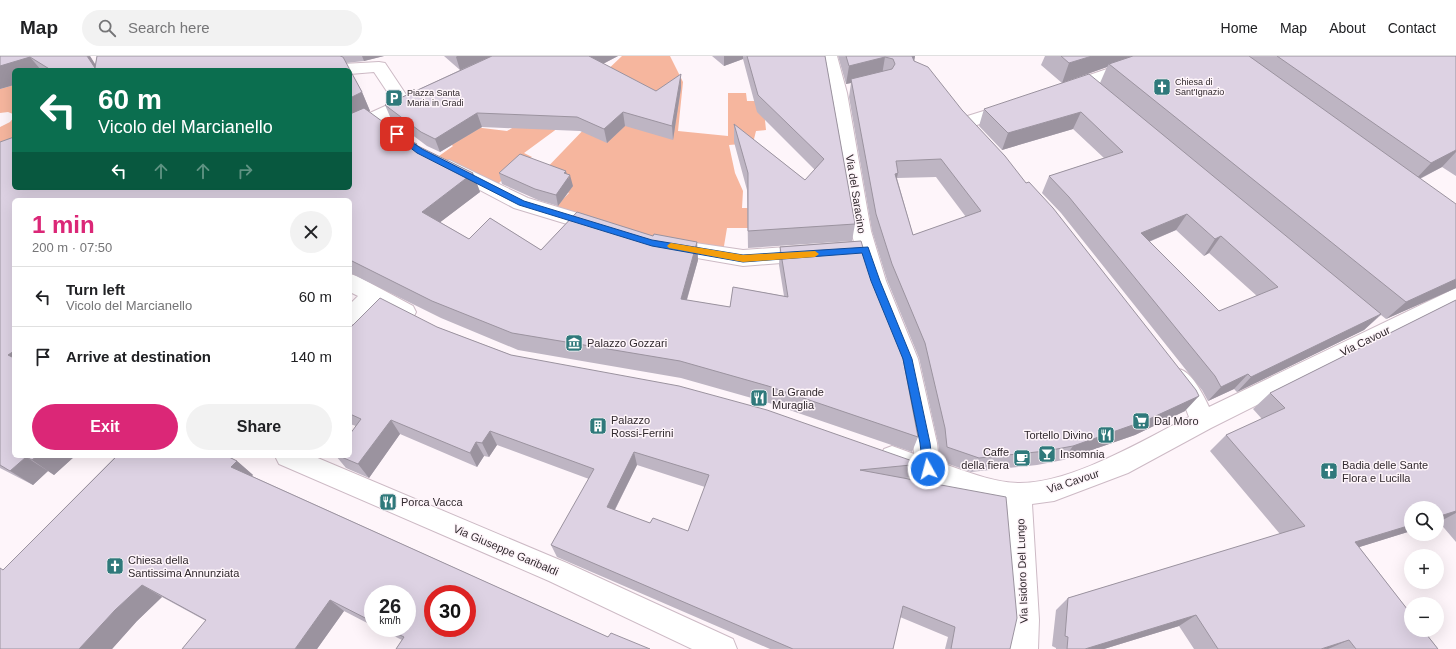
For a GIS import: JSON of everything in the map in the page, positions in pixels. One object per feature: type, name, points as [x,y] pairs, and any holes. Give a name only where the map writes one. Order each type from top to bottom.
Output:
[{"type":"street","name":"Via del Saracino","points":[[829,56],[846,91],[850,160],[855,204],[866,249],[876,281],[907,359],[925,443],[928,469]]},
{"type":"street","points":[[1049,95],[1161,56]]},
{"type":"street","points":[[352,69],[379,67],[404,104]]},
{"type":"street","points":[[1085,82],[1104,97]]},
{"type":"street","points":[[352,128],[431,92]]},
{"type":"street","points":[[980,140],[960,117],[1020,105]]},
{"type":"street","points":[[375,118],[394,132]]},
{"type":"street","points":[[432,157],[521,203],[616,232]]},
{"type":"street","points":[[652,243],[743,258],[866,249]]},
{"type":"street","points":[[352,283],[426,322]]},
{"type":"street","points":[[352,315],[372,295]]},
{"type":"street","name":"Via Cavour","points":[[876,451],[976,486],[1019,494],[1054,490],[1120,465],[1379,326],[1456,296]]},
{"type":"street","points":[[1164,361],[1193,398],[1203,421]]},
{"type":"street","name":"Via Giuseppe Garibaldi","points":[[292,458],[558,572],[723,649]]},
{"type":"street","name":"Via Isidoro Del Lungo","points":[[1019,494],[1025,620],[1024,649]]},
{"type":"shaded area","points":[[622,56],[670,56],[683,82],[678,131],[728,136],[728,93],[746,93],[747,101],[763,101],[766,130],[756,131],[753,143],[729,145],[735,173],[743,191],[742,208],[780,208],[780,228],[727,228],[723,252],[634,235],[555,207],[569,193],[540,175],[589,124],[573,117],[524,153],[532,157],[512,170],[498,184],[439,156],[453,146],[435,131],[474,127],[507,131],[603,74]]},
{"type":"shaded area","points":[[12,86],[12,114],[8,112],[0,113],[0,89]]},
{"type":"shaded area","points":[[12,120],[12,162],[0,167],[0,127]]},
{"type":"building","points":[[0,56],[87,56],[95,68],[48,68],[30,57],[0,66]]},
{"type":"building","points":[[97,56],[343,57],[349,68],[95,68]]},
{"type":"building","points":[[492,56],[589,56],[656,91],[681,74],[672,126],[623,112],[604,129],[577,117],[477,113],[435,139],[421,132],[385,105]]},
{"type":"building","points":[[747,56],[825,56],[855,224],[748,231],[748,173],[734,124],[805,180],[824,159],[758,95]]},
{"type":"building","points":[[846,56],[912,56],[914,61],[928,67],[962,110],[1005,156],[1026,183],[1029,182],[1053,208],[1196,390],[1199,396],[1147,420],[1073,446],[1046,451],[979,458],[947,447],[945,428],[925,343],[892,264],[876,214],[851,79],[892,69],[895,64],[893,59],[885,57],[849,66]],"holes":[[[941,159],[981,211],[913,235],[895,174],[898,173],[896,161]]]},
{"type":"building","points":[[1061,56],[1092,56],[1069,63]]},
{"type":"building","points":[[1133,56],[1249,56],[1456,204],[1456,279],[1406,302],[1109,64]]},
{"type":"building","points":[[1277,56],[1456,56],[1456,150],[1431,163]]},
{"type":"building","points":[[352,74],[362,92],[352,97]]},
{"type":"building","points":[[1089,74],[1381,314],[1251,377],[1248,374],[1221,387],[1215,376],[1069,197],[1049,176],[1123,152],[1081,112],[1008,133],[984,109]],"holes":[[[1187,214],[1215,239],[1221,236],[1278,287],[1219,311],[1141,233]]]},
{"type":"building","points":[[364,108],[405,138],[417,144],[416,145],[473,173],[422,212],[469,239],[490,218],[541,250],[577,212],[653,236],[654,234],[697,242],[681,299],[730,307],[733,287],[788,297],[780,247],[861,241],[868,264],[900,343],[918,437],[768,386],[680,361],[512,333],[432,301],[352,261],[352,198],[12,198],[12,352],[8,355],[12,357],[12,458],[25,458],[10,471],[0,465],[0,142],[12,138],[12,190],[352,190],[352,113]]},
{"type":"building","points":[[520,154],[566,171],[564,173],[570,175],[556,195],[535,189],[499,173]]},
{"type":"building","points":[[380,298],[437,327],[511,355],[679,386],[767,410],[921,464],[860,470],[1006,497],[1017,618],[1010,649],[951,649],[955,627],[903,606],[893,649],[793,649],[551,545],[594,469],[490,431],[482,443],[476,442],[470,453],[391,420],[358,464],[344,458],[352,458],[352,431],[361,419],[352,415],[352,326]],"holes":[[[634,452],[709,475],[688,531],[653,518],[650,523],[607,507]]]},
{"type":"building","points":[[1456,300],[1456,511],[1444,515],[1444,501],[1404,501],[1404,527],[1355,542],[1404,605],[1404,637],[1429,637],[1438,649],[1356,649],[1349,640],[1321,649],[1218,649],[1196,615],[1085,649],[1067,649],[1068,637],[1065,636],[1068,598],[1305,526],[1226,435],[1285,408],[1270,393]]},
{"type":"building","points":[[115,458],[231,458],[237,461],[231,467],[608,637],[611,633],[650,649],[396,649],[404,637],[416,637],[416,585],[364,585],[364,617],[330,600],[295,649],[182,649],[206,620],[142,585],[115,610],[79,649],[0,649],[0,568],[3,570]]},
{"type":"slow traffic","points":[[671,246],[743,258],[769,258],[815,254]]},
{"type":"place","name":"Chiesa di Sant'Ignazio","points":[[1162,87]]},
{"type":"place","name":"Piazza Santa Maria in Gradi","points":[[394,98]]},
{"type":"place","name":"Palazzo Gozzari","points":[[574,343]]},
{"type":"place","name":"La Grande Muraglia","points":[[759,398]]},
{"type":"place","name":"Dal Moro","points":[[1141,421]]},
{"type":"place","name":"Palazzo Rossi-Ferrini","points":[[598,426]]},
{"type":"place","name":"Tortello Divino","points":[[1106,435]]},
{"type":"place","name":"Insomnia","points":[[1047,454]]},
{"type":"place","name":"Caffe della fiera","points":[[1022,458]]},
{"type":"place","name":"Badia delle Sante Flora e Lucilla","points":[[1329,471]]},
{"type":"place","name":"Porca Vacca","points":[[388,502]]},
{"type":"place","name":"Chiesa della Santissima Annunziata","points":[[115,566]]},
{"type":"route","points":[[397,134],[420,151],[521,203],[652,243],[743,258],[769,258],[866,249],[876,281],[907,359],[925,443],[928,469]]}]
